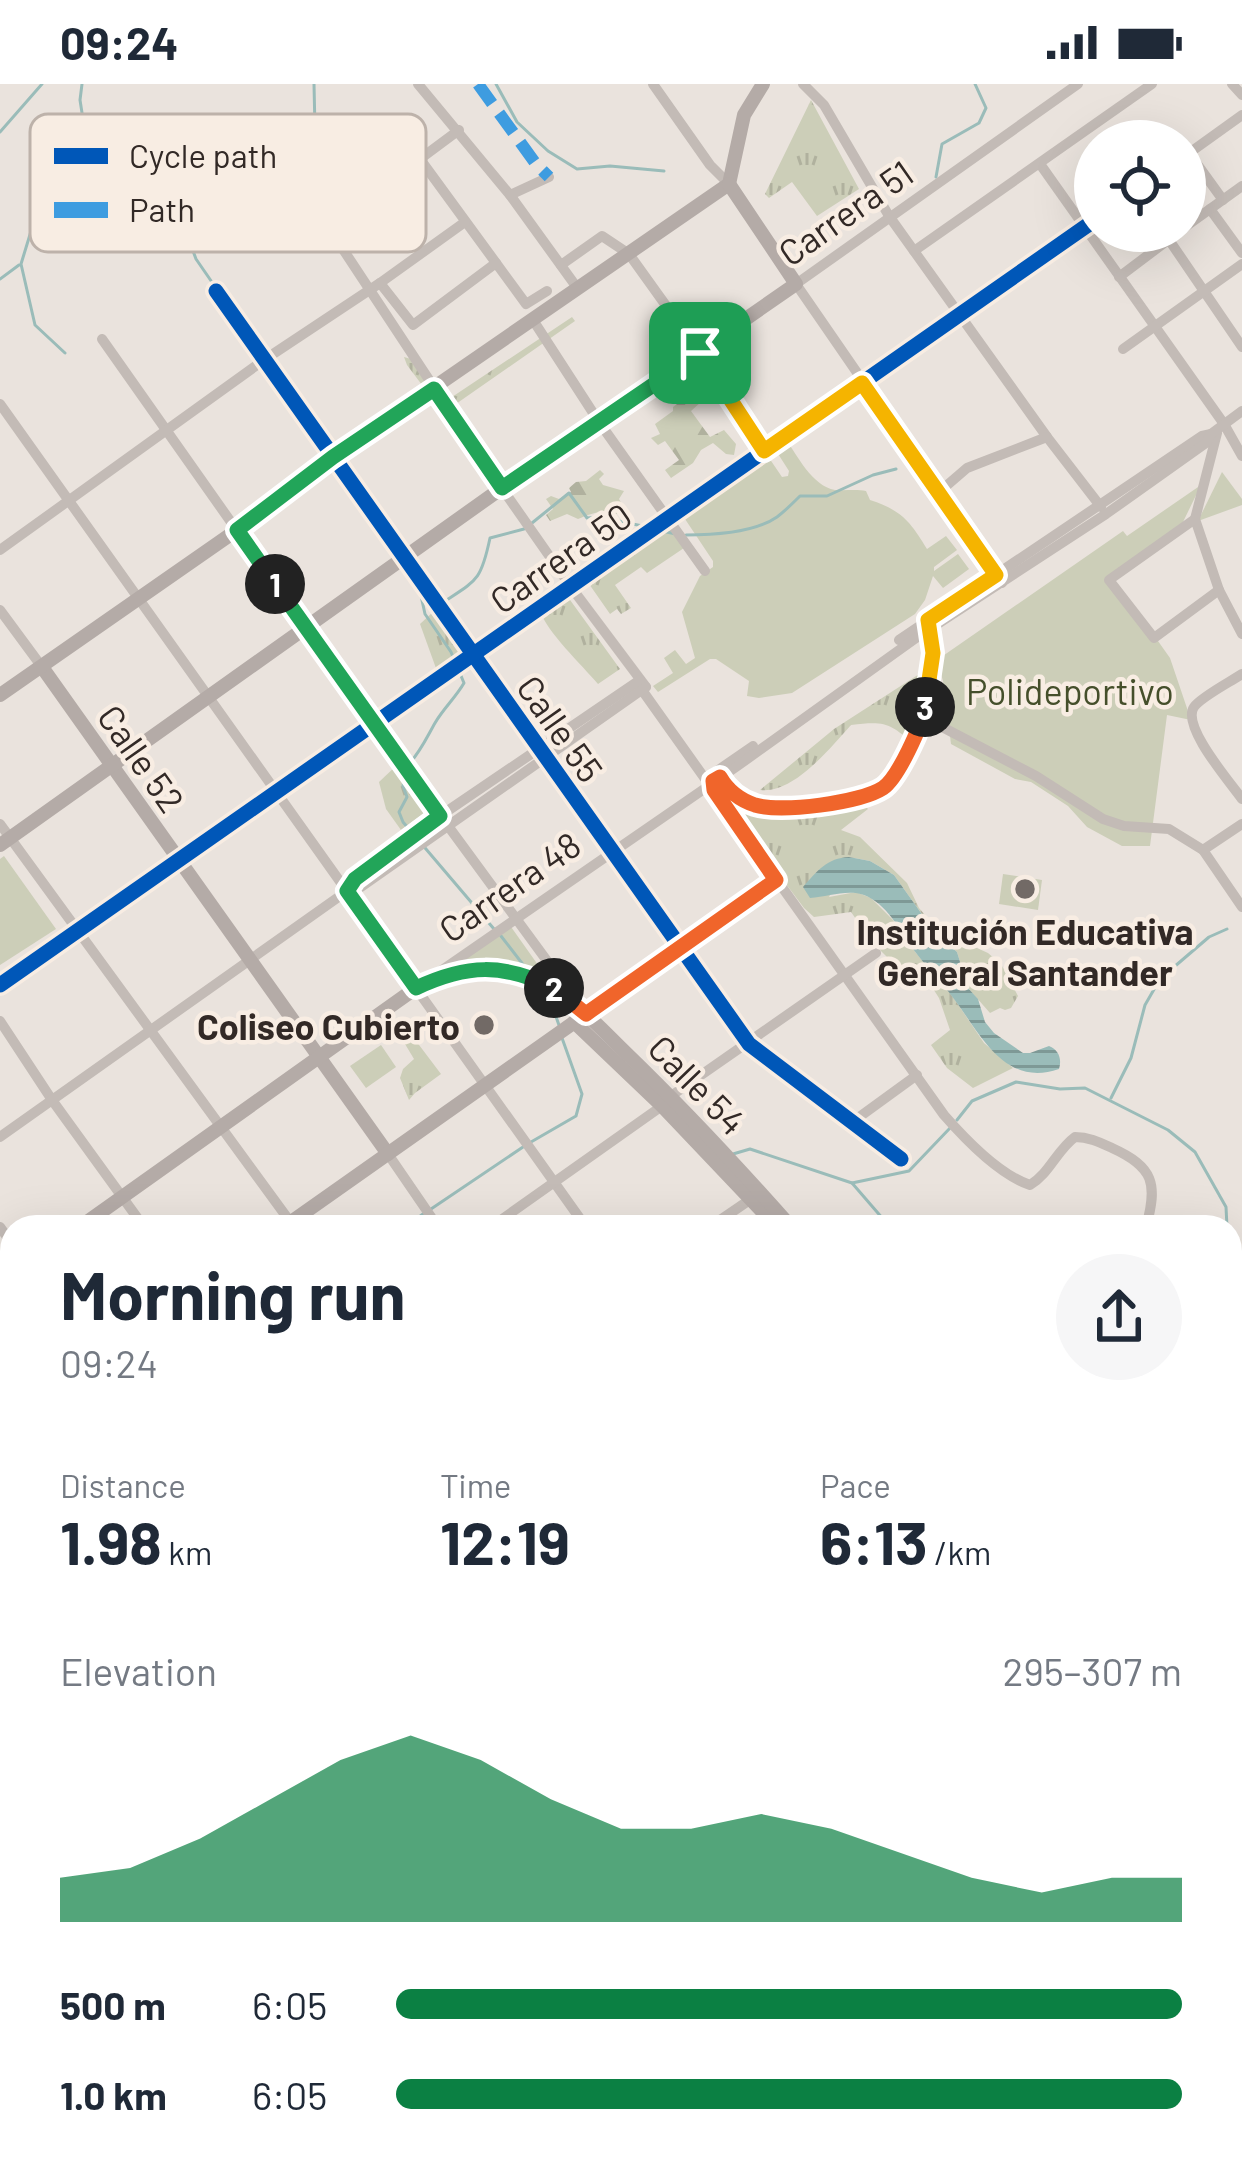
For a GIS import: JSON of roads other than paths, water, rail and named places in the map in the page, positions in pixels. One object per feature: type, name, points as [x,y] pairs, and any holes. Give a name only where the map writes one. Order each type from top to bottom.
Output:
[{"type":"main road","points":[[0,695],[333,457],[730,184],[744,115],[763,84]]},
{"type":"main road","points":[[730,184],[796,284]]},
{"type":"main road","name":"Carrera 51","points":[[3,836],[796,284]]},
{"type":"main road","name":"Calle 52","points":[[42,667],[388,1154]]},
{"type":"main road","points":[[304,1215],[580,1018],[562,992],[506,970],[452,973],[416,988]]},
{"type":"main road","name":"Carrera 48","points":[[96,1215],[416,988]]},
{"type":"main road","name":"Calle 54","points":[[580,1018],[779,1215]]},
{"type":"main road","name":"Calle 54","points":[[667,1101],[766,1215]]},
{"type":"street","points":[[418,84],[510,195],[578,289]]},
{"type":"street","points":[[652,84],[710,165],[730,184]]},
{"type":"street","points":[[803,84],[824,105],[889,216],[1102,509]]},
{"type":"street","points":[[1053,84],[1062,96]]},
{"type":"street","name":"Carrera 51","points":[[796,284],[1078,84]]},
{"type":"street","points":[[1099,120],[1132,90],[1152,84]]},
{"type":"street","points":[[1232,84],[1242,95]]},
{"type":"street","points":[[1206,141],[1242,115]]},
{"type":"street","points":[[426,154],[459,130]]},
{"type":"street","points":[[914,251],[1074,140]]},
{"type":"street","points":[[1040,164],[1074,214]]},
{"type":"street","points":[[426,167],[526,304],[547,291]]},
{"type":"street","points":[[510,195],[550,177]]},
{"type":"street","points":[[1206,178],[1223,200]]},
{"type":"street","points":[[1206,212],[1242,186]]},
{"type":"street","points":[[1210,209],[1242,253]]},
{"type":"street","points":[[426,250],[465,223]]},
{"type":"street","points":[[561,265],[602,236],[629,254],[764,451]]},
{"type":"street","name":"Carrera 50","points":[[0,985],[1074,236]]},
{"type":"street","points":[[348,252],[413,325],[496,263]]},
{"type":"street","points":[[0,550],[424,252]]},
{"type":"street","points":[[1101,252],[1218,429],[1242,456]]},
{"type":"street","points":[[1119,277],[1150,252]]},
{"type":"street","points":[[1184,252],[1203,291],[1242,347]]},
{"type":"street","points":[[1123,349],[1242,264]]},
{"type":"street","points":[[796,284],[999,579]]},
{"type":"street","points":[[375,286],[434,389],[502,488],[712,781],[776,880],[961,1134],[1017,1181],[1030,1185],[1075,1137],[1093,1140],[1134,1158],[1150,1177],[1153,1191],[1148,1215]]},
{"type":"street","name":"Calle 55","points":[[216,291],[749,1044],[901,1159]]},
{"type":"street","points":[[533,320],[705,571]]},
{"type":"street","name":"Calle 54","points":[[102,339],[580,1018]]},
{"type":"street","points":[[0,404],[577,1215]]},
{"type":"street","name":"Carrera 48","points":[[416,988],[929,624],[1206,442],[1242,411]]},
{"type":"street","points":[[1218,429],[1195,518],[1219,590],[1242,634]]},
{"type":"street","points":[[938,493],[967,468],[1047,437]]},
{"type":"street","points":[[1195,518],[1109,580],[1154,638],[1219,590]]},
{"type":"street","name":"Calle 52","points":[[0,610],[42,667]]},
{"type":"street","points":[[712,781],[730,798],[766,813],[842,808],[887,786],[923,717],[933,653],[929,624]]},
{"type":"street","points":[[1242,674],[1195,705],[1191,714],[1194,730],[1242,799]]},
{"type":"street","points":[[0,1137],[347,891],[361,887],[444,821],[641,685]]},
{"type":"street","points":[[923,717],[1036,776],[1102,819],[1124,826],[1169,829],[1203,850],[1242,908]]},
{"type":"street","points":[[1203,850],[1242,824]]},
{"type":"street","points":[[3,836],[151,1028],[283,1215]]},
{"type":"street","points":[[580,1018],[776,880]]},
{"type":"street","points":[[508,1215],[876,952]]},
{"type":"street","points":[[0,1021],[135,1215]]},
{"type":"street","points":[[851,1123],[917,1075]]},
{"type":"street","name":"Calle 52","points":[[388,1154],[430,1215]]},
{"type":"street","points":[[728,1215],[751,1199]]},
{"type":"water","points":[[849,857],[870,861],[894,875],[936,934],[957,952],[968,988],[994,1033],[1023,1053],[1049,1046],[1059,1055],[1059,1069],[1024,1071],[996,1055],[892,918],[872,899],[851,893],[810,898],[803,887],[813,876],[828,863]]},
{"type":"waterway","points":[[0,132],[42,84]]},
{"type":"waterway","points":[[82,84],[82,114]]},
{"type":"waterway","points":[[314,84],[315,114]]},
{"type":"waterway","points":[[496,84],[517,122],[548,151],[577,169],[610,166],[664,171]]},
{"type":"waterway","points":[[936,177],[942,144],[979,123],[986,108],[975,84]]},
{"type":"waterway","points":[[30,235],[21,264],[35,325],[65,353]]},
{"type":"waterway","points":[[193,252],[216,288]]},
{"type":"waterway","points":[[0,279],[19,265]]},
{"type":"waterway","points":[[686,535],[757,527],[800,496],[827,496],[896,469]]},
{"type":"waterway","points":[[532,523],[569,493],[587,518],[647,527]]},
{"type":"waterway","points":[[442,603],[476,578],[490,538],[524,529]]},
{"type":"waterway","points":[[657,530],[676,534]]},
{"type":"waterway","points":[[409,764],[464,683],[451,652],[425,614],[418,582]]},
{"type":"waterway","points":[[405,773],[407,797],[399,812],[403,822],[494,929]]},
{"type":"waterway","points":[[1111,1098],[1131,1058],[1145,1005],[1160,979],[1209,937],[1227,929]]},
{"type":"waterway","points":[[501,936],[528,971]]},
{"type":"waterway","points":[[540,989],[560,1028]]},
{"type":"waterway","points":[[531,1142],[576,1116],[582,1094],[562,1038]]},
{"type":"waterway","points":[[957,1120],[972,1101],[1016,1082],[1085,1088],[1168,1130],[1195,1152],[1226,1215]]},
{"type":"waterway","points":[[852,1183],[909,1171],[951,1127]]},
{"type":"waterway","points":[[431,1209],[523,1147]]},
{"type":"waterway","points":[[733,1154],[750,1149],[852,1183],[880,1215]]},
{"type":"place","name":"Institución Educativa General Santander","points":[[1025,889]]},
{"type":"place","name":"Coliseo Cubierto","points":[[484,1025]]},
{"type":"park label","name":"Polideportivo","points":[[1070,690]]}]
